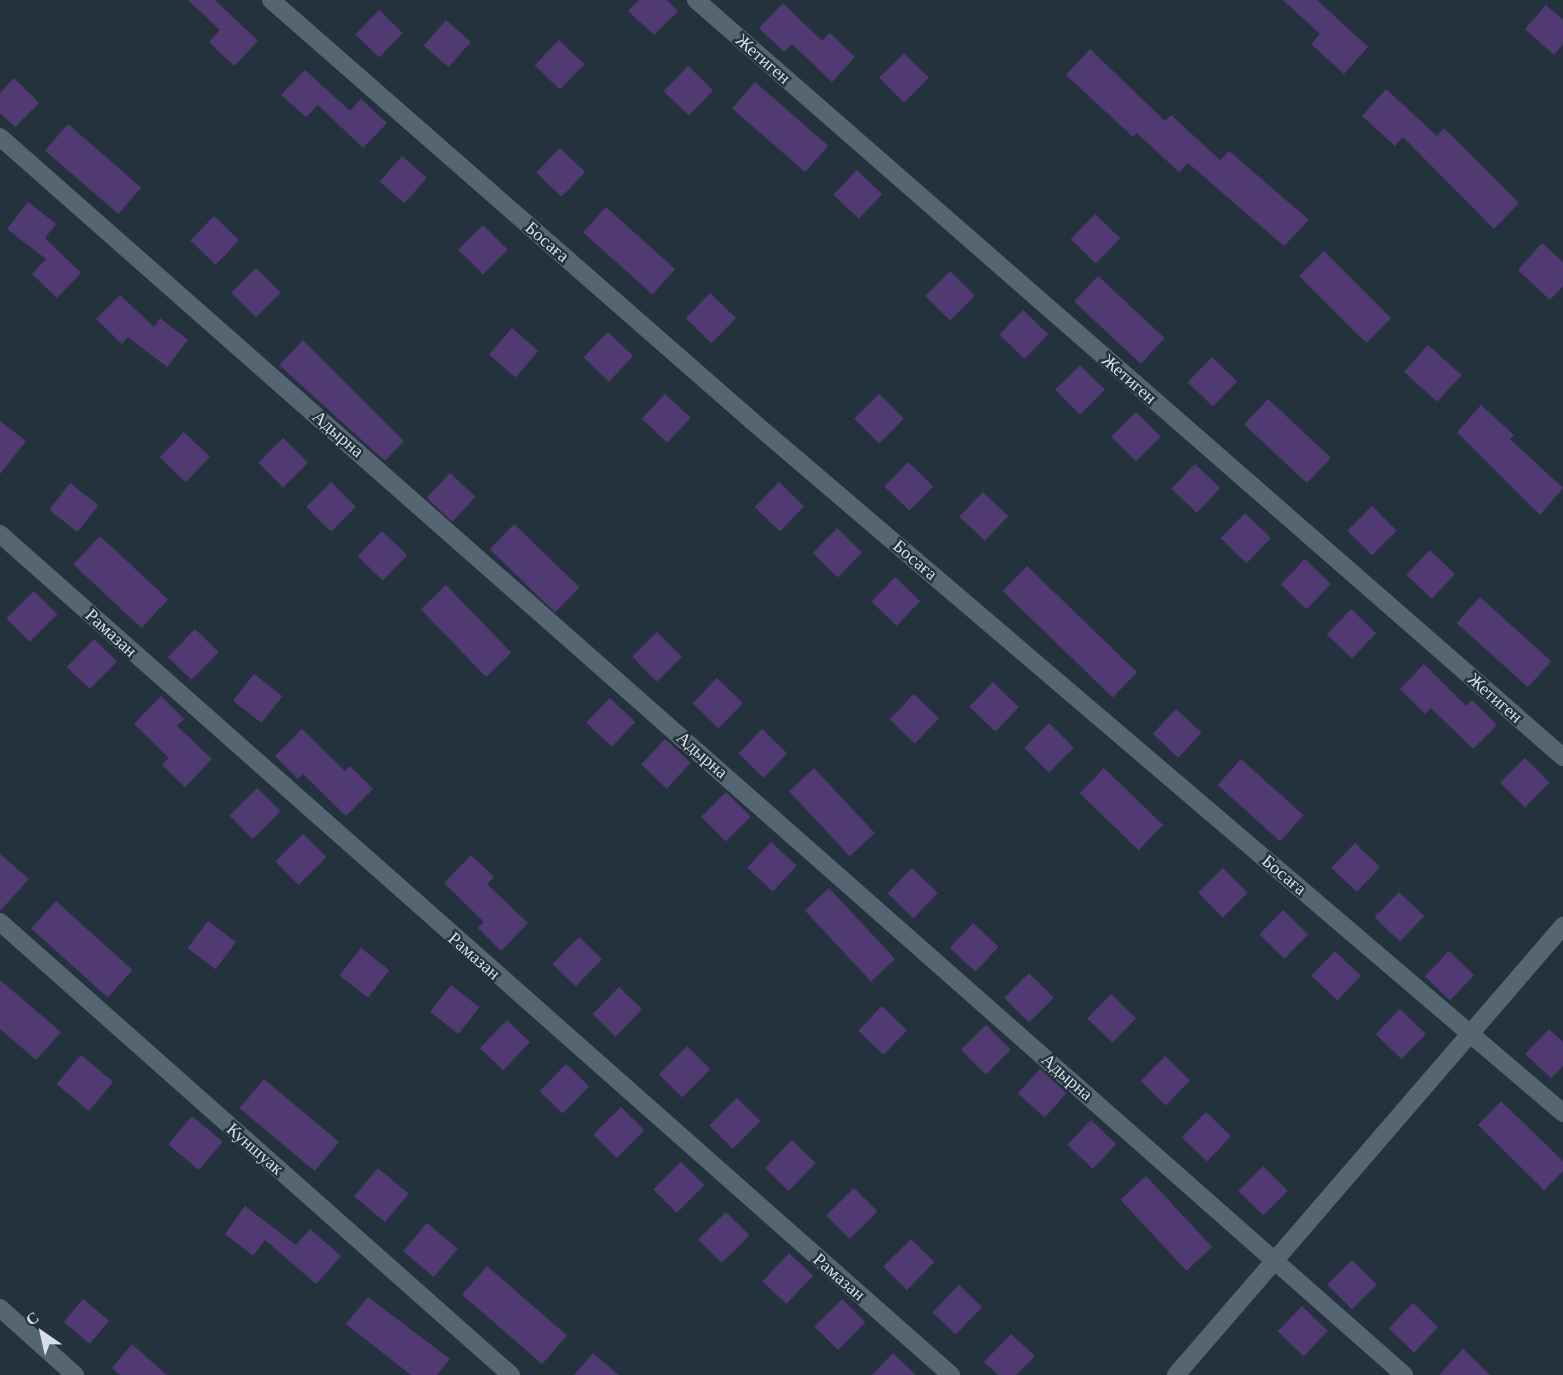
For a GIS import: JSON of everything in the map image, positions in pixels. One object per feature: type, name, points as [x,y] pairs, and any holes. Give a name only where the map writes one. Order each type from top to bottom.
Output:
[{"type":"street","name":"Босаға","points":[[271,0],[752,421],[1563,1113]]},
{"type":"street","name":"Жетиген","points":[[696,0],[1563,757]]},
{"type":"street","name":"Адырна","points":[[0,137],[1404,1375]]},
{"type":"street","name":"Рамазан","points":[[0,534],[951,1375]]},
{"type":"street","name":"Куншуак","points":[[0,922],[512,1375]]},
{"type":"street","points":[[1176,1375],[1563,926]]},
{"type":"street","points":[[0,1308],[75,1375]]},
{"type":"building","points":[[188,0],[215,0],[258,41],[234,66],[209,42],[220,30]]},
{"type":"building","points":[[639,0],[667,0],[678,11],[654,35],[628,11]]},
{"type":"building","points":[[1283,0],[1317,0],[1368,47],[1344,74],[1311,44],[1320,34]]},
{"type":"building","points":[[783,3],[822,41],[830,33],[855,57],[832,82],[792,44],[784,52],[759,28]]},
{"type":"building","points":[[1546,5],[1563,20],[1563,44],[1554,55],[1525,29]]},
{"type":"building","points":[[379,10],[403,33],[379,57],[355,34]]},
{"type":"building","points":[[446,20],[471,42],[449,67],[424,46]]},
{"type":"building","points":[[559,40],[584,64],[560,89],[535,65]]},
{"type":"building","points":[[1090,49],[1165,121],[1171,115],[1220,160],[1229,151],[1309,220],[1284,246],[1188,163],[1179,172],[1137,133],[1133,137],[1066,75]]},
{"type":"building","points":[[904,53],[929,78],[904,102],[879,78]]},
{"type":"building","points":[[688,66],[713,90],[689,115],[664,91]]},
{"type":"building","points":[[305,70],[350,111],[361,99],[387,123],[363,148],[318,105],[306,117],[281,95]]},
{"type":"building","points":[[14,78],[39,103],[15,127],[0,113],[0,93]]},
{"type":"building","points":[[755,82],[828,146],[805,172],[732,108]]},
{"type":"building","points":[[1386,89],[1437,136],[1444,128],[1519,203],[1494,229],[1403,137],[1395,146],[1362,116]]},
{"type":"building","points":[[68,124],[141,188],[118,214],[45,150]]},
{"type":"building","points":[[560,148],[585,172],[562,197],[536,172]]},
{"type":"building","points":[[402,156],[427,178],[405,203],[380,182]]},
{"type":"building","points":[[857,170],[882,194],[859,219],[833,194]]},
{"type":"building","points":[[28,202],[56,224],[45,238],[81,273],[57,298],[32,274],[46,259],[7,229]]},
{"type":"building","points":[[606,207],[675,269],[652,294],[583,232]]},
{"type":"building","points":[[1095,214],[1120,238],[1096,263],[1071,239]]},
{"type":"building","points":[[214,216],[239,240],[216,265],[190,240]]},
{"type":"building","points":[[483,225],[508,250],[483,274],[458,250]]},
{"type":"building","points":[[1542,243],[1563,262],[1563,286],[1550,300],[1518,270]]},
{"type":"building","points":[[1324,251],[1391,318],[1366,343],[1299,276]]},
{"type":"building","points":[[256,268],[281,293],[256,317],[231,293]]},
{"type":"building","points":[[950,271],[975,296],[950,320],[925,296]]},
{"type":"building","points":[[1098,276],[1165,338],[1141,364],[1074,302]]},
{"type":"building","points":[[710,293],[736,318],[712,343],[686,318]]},
{"type":"building","points":[[120,295],[154,327],[160,318],[188,340],[167,367],[128,337],[122,344],[96,319]]},
{"type":"building","points":[[1023,310],[1048,334],[1025,359],[999,334]]},
{"type":"building","points":[[512,328],[538,351],[515,377],[489,354]]},
{"type":"building","points":[[608,332],[633,356],[609,381],[584,357]]},
{"type":"building","points":[[303,340],[404,441],[385,461],[279,365]]},
{"type":"building","points":[[1428,345],[1461,375],[1437,402],[1404,372]]},
{"type":"building","points":[[1212,357],[1237,381],[1213,406],[1188,382]]},
{"type":"building","points":[[1080,365],[1105,390],[1080,414],[1055,390]]},
{"type":"building","points":[[665,394],[691,418],[667,443],[642,419]]},
{"type":"building","points":[[879,394],[904,419],[879,443],[854,419]]},
{"type":"building","points":[[1268,399],[1331,458],[1307,483],[1244,425]]},
{"type":"building","points":[[1481,405],[1514,435],[1510,439],[1563,488],[1540,515],[1457,432]]},
{"type":"building","points":[[1136,412],[1161,437],[1136,461],[1111,437]]},
{"type":"building","points":[[0,421],[26,441],[0,474]]},
{"type":"building","points":[[184,432],[210,457],[186,482],[160,457]]},
{"type":"building","points":[[283,438],[308,463],[283,487],[258,463]]},
{"type":"building","points":[[908,462],[933,486],[910,511],[884,486]]},
{"type":"building","points":[[1195,464],[1220,488],[1197,513],[1171,488]]},
{"type":"building","points":[[450,473],[476,497],[452,522],[427,498]]},
{"type":"building","points":[[331,482],[356,507],[331,531],[306,507]]},
{"type":"building","points":[[779,482],[804,506],[780,531],[755,507]]},
{"type":"building","points":[[70,483],[98,505],[77,532],[49,510]]},
{"type":"building","points":[[983,492],[1008,516],[985,541],[959,516]]},
{"type":"building","points":[[1372,506],[1397,531],[1372,555],[1347,531]]},
{"type":"building","points":[[1245,513],[1271,538],[1247,563],[1221,538]]},
{"type":"building","points":[[514,524],[579,587],[555,612],[490,549]]},
{"type":"building","points":[[837,528],[862,552],[838,577],[813,553]]},
{"type":"building","points":[[382,531],[407,555],[383,580],[358,556]]},
{"type":"building","points":[[100,536],[168,599],[141,628],[73,565]]},
{"type":"building","points":[[1430,550],[1455,574],[1432,599],[1406,574]]},
{"type":"building","points":[[1305,559],[1331,584],[1307,609],[1281,584]]},
{"type":"building","points":[[1027,566],[1137,672],[1113,697],[1003,591]]},
{"type":"building","points":[[895,577],[920,601],[897,626],[871,601]]},
{"type":"building","points":[[446,585],[511,653],[486,677],[421,609]]},
{"type":"building","points":[[34,591],[57,614],[30,642],[6,619]]},
{"type":"building","points":[[1480,597],[1551,661],[1528,687],[1457,623]]},
{"type":"building","points":[[1351,609],[1376,633],[1352,658],[1327,634]]},
{"type":"building","points":[[195,629],[219,652],[192,680],[168,657]]},
{"type":"building","points":[[657,632],[682,657],[657,681],[632,657]]},
{"type":"building","points":[[94,639],[117,661],[90,689],[67,667]]},
{"type":"building","points":[[1424,664],[1466,706],[1472,700],[1497,725],[1473,749],[1431,708],[1425,714],[1400,689]]},
{"type":"building","points":[[254,674],[282,696],[261,723],[233,701]]},
{"type":"building","points":[[717,678],[743,703],[719,728],[693,703]]},
{"type":"building","points":[[993,682],[1019,707],[995,731],[969,706]]},
{"type":"building","points":[[914,694],[939,718],[915,743],[890,719]]},
{"type":"building","points":[[161,696],[184,719],[177,726],[212,759],[185,787],[162,765],[169,758],[134,724]]},
{"type":"building","points":[[610,698],[635,722],[612,747],[586,722]]},
{"type":"building","points":[[1176,709],[1202,733],[1178,758],[1153,734]]},
{"type":"building","points":[[1049,723],[1074,748],[1049,772],[1024,748]]},
{"type":"building","points":[[302,729],[345,771],[350,766],[373,789],[346,816],[303,774],[298,779],[275,756]]},
{"type":"building","points":[[762,729],[787,753],[764,778],[738,753]]},
{"type":"building","points":[[665,739],[691,763],[667,788],[641,765]]},
{"type":"building","points":[[1525,758],[1550,783],[1525,807],[1500,783]]},
{"type":"building","points":[[1241,759],[1303,815],[1280,841],[1218,785]]},
{"type":"building","points":[[814,768],[875,833],[850,856],[789,791]]},
{"type":"building","points":[[1104,768],[1163,825],[1139,850],[1080,793]]},
{"type":"building","points":[[257,788],[280,811],[253,839],[229,816]]},
{"type":"building","points":[[726,792],[751,817],[726,841],[701,817]]},
{"type":"building","points":[[303,834],[326,857],[299,885],[275,862]]},
{"type":"building","points":[[771,842],[797,866],[773,891],[747,868]]},
{"type":"building","points":[[1355,843],[1380,867],[1357,892],[1331,867]]},
{"type":"building","points":[[0,854],[29,879],[0,911]]},
{"type":"building","points":[[471,855],[494,877],[487,884],[528,923],[501,951],[478,928],[484,922],[444,883]]},
{"type":"building","points":[[912,868],[938,893],[914,918],[888,893]]},
{"type":"building","points":[[1223,868],[1248,893],[1223,917],[1198,893]]},
{"type":"building","points":[[829,888],[895,959],[871,981],[805,911]]},
{"type":"building","points":[[1399,892],[1424,916],[1400,941],[1375,917]]},
{"type":"building","points":[[56,901],[133,970],[108,997],[31,928]]},
{"type":"building","points":[[1283,910],[1308,934],[1285,959],[1259,934]]},
{"type":"building","points":[[208,921],[236,942],[215,969],[188,948]]},
{"type":"building","points":[[973,923],[999,947],[975,972],[950,948]]},
{"type":"building","points":[[579,937],[602,959],[576,987],[553,964]]},
{"type":"building","points":[[361,948],[389,970],[368,998],[339,976]]},
{"type":"building","points":[[1335,951],[1361,976],[1337,1000],[1311,975]]},
{"type":"building","points":[[1449,951],[1474,975],[1450,1000],[1425,976]]},
{"type":"building","points":[[1029,973],[1054,998],[1029,1022],[1004,998]]},
{"type":"building","points":[[0,980],[61,1032],[36,1060],[0,1029]]},
{"type":"building","points":[[451,985],[479,1007],[458,1034],[430,1012]]},
{"type":"building","points":[[619,987],[642,1009],[616,1037],[593,1014]]},
{"type":"building","points":[[1111,994],[1136,1018],[1113,1043],[1087,1018]]},
{"type":"building","points":[[882,1006],[907,1030],[884,1055],[858,1030]]},
{"type":"building","points":[[1400,1009],[1426,1034],[1402,1059],[1376,1034]]},
{"type":"building","points":[[507,1020],[530,1042],[503,1070],[480,1048]]},
{"type":"building","points":[[986,1025],[1011,1050],[986,1074],[961,1050]]},
{"type":"building","points":[[1549,1029],[1563,1042],[1563,1066],[1551,1078],[1525,1054]]},
{"type":"building","points":[[687,1046],[710,1069],[682,1098],[659,1074]]},
{"type":"building","points":[[81,1055],[113,1082],[89,1111],[57,1084]]},
{"type":"building","points":[[1165,1056],[1190,1080],[1166,1105],[1141,1081]]},
{"type":"building","points":[[566,1064],[589,1086],[563,1114],[540,1091]]},
{"type":"building","points":[[1040,1069],[1067,1093],[1045,1118],[1018,1094]]},
{"type":"building","points":[[264,1079],[339,1142],[315,1171],[240,1108]]},
{"type":"building","points":[[737,1098],[760,1121],[733,1149],[709,1126]]},
{"type":"building","points":[[1501,1101],[1563,1161],[1563,1171],[1544,1190],[1478,1125]]},
{"type":"building","points":[[621,1107],[644,1130],[617,1158],[593,1135]]},
{"type":"building","points":[[1206,1112],[1231,1136],[1207,1161],[1182,1137]]},
{"type":"building","points":[[192,1116],[223,1142],[199,1170],[168,1144]]},
{"type":"building","points":[[1091,1120],[1116,1144],[1093,1169],[1067,1144]]},
{"type":"building","points":[[792,1140],[816,1163],[789,1191],[765,1168]]},
{"type":"building","points":[[681,1162],[704,1185],[677,1213],[653,1190]]},
{"type":"building","points":[[1263,1166],[1288,1191],[1263,1215],[1238,1191]]},
{"type":"building","points":[[378,1168],[409,1194],[385,1222],[354,1196]]},
{"type":"building","points":[[1146,1176],[1212,1247],[1187,1271],[1120,1200]]},
{"type":"building","points":[[854,1188],[877,1211],[850,1239],[826,1216]]},
{"type":"building","points":[[245,1206],[296,1245],[310,1229],[341,1256],[316,1284],[265,1240],[253,1256],[225,1234]]},
{"type":"building","points":[[726,1212],[749,1235],[722,1263],[698,1240]]},
{"type":"building","points":[[427,1223],[458,1249],[434,1277],[403,1251]]},
{"type":"building","points":[[911,1239],[934,1262],[907,1290],[883,1267]]},
{"type":"building","points":[[789,1253],[813,1276],[787,1304],[762,1282]]},
{"type":"building","points":[[1352,1260],[1377,1285],[1352,1309],[1327,1285]]},
{"type":"building","points":[[487,1266],[567,1336],[542,1364],[462,1295]]},
{"type":"building","points":[[959,1285],[982,1307],[956,1335],[933,1312]]},
{"type":"building","points":[[368,1297],[450,1359],[437,1375],[411,1375],[346,1324]]},
{"type":"building","points":[[83,1299],[109,1321],[90,1344],[64,1322]]},
{"type":"building","points":[[842,1299],[865,1322],[838,1350],[814,1327]]},
{"type":"building","points":[[1413,1303],[1438,1327],[1414,1352],[1389,1328]]},
{"type":"building","points":[[1302,1306],[1328,1331],[1304,1356],[1278,1331]]},
{"type":"building","points":[[1011,1334],[1035,1356],[1016,1375],[998,1375],[984,1362]]},
{"type":"building","points":[[132,1344],[167,1375],[120,1375],[112,1368]]},
{"type":"building","points":[[1463,1349],[1490,1375],[1439,1375]]},
{"type":"building","points":[[593,1353],[619,1375],[574,1375]]},
{"type":"building","points":[[893,1353],[916,1375],[872,1375]]}]
